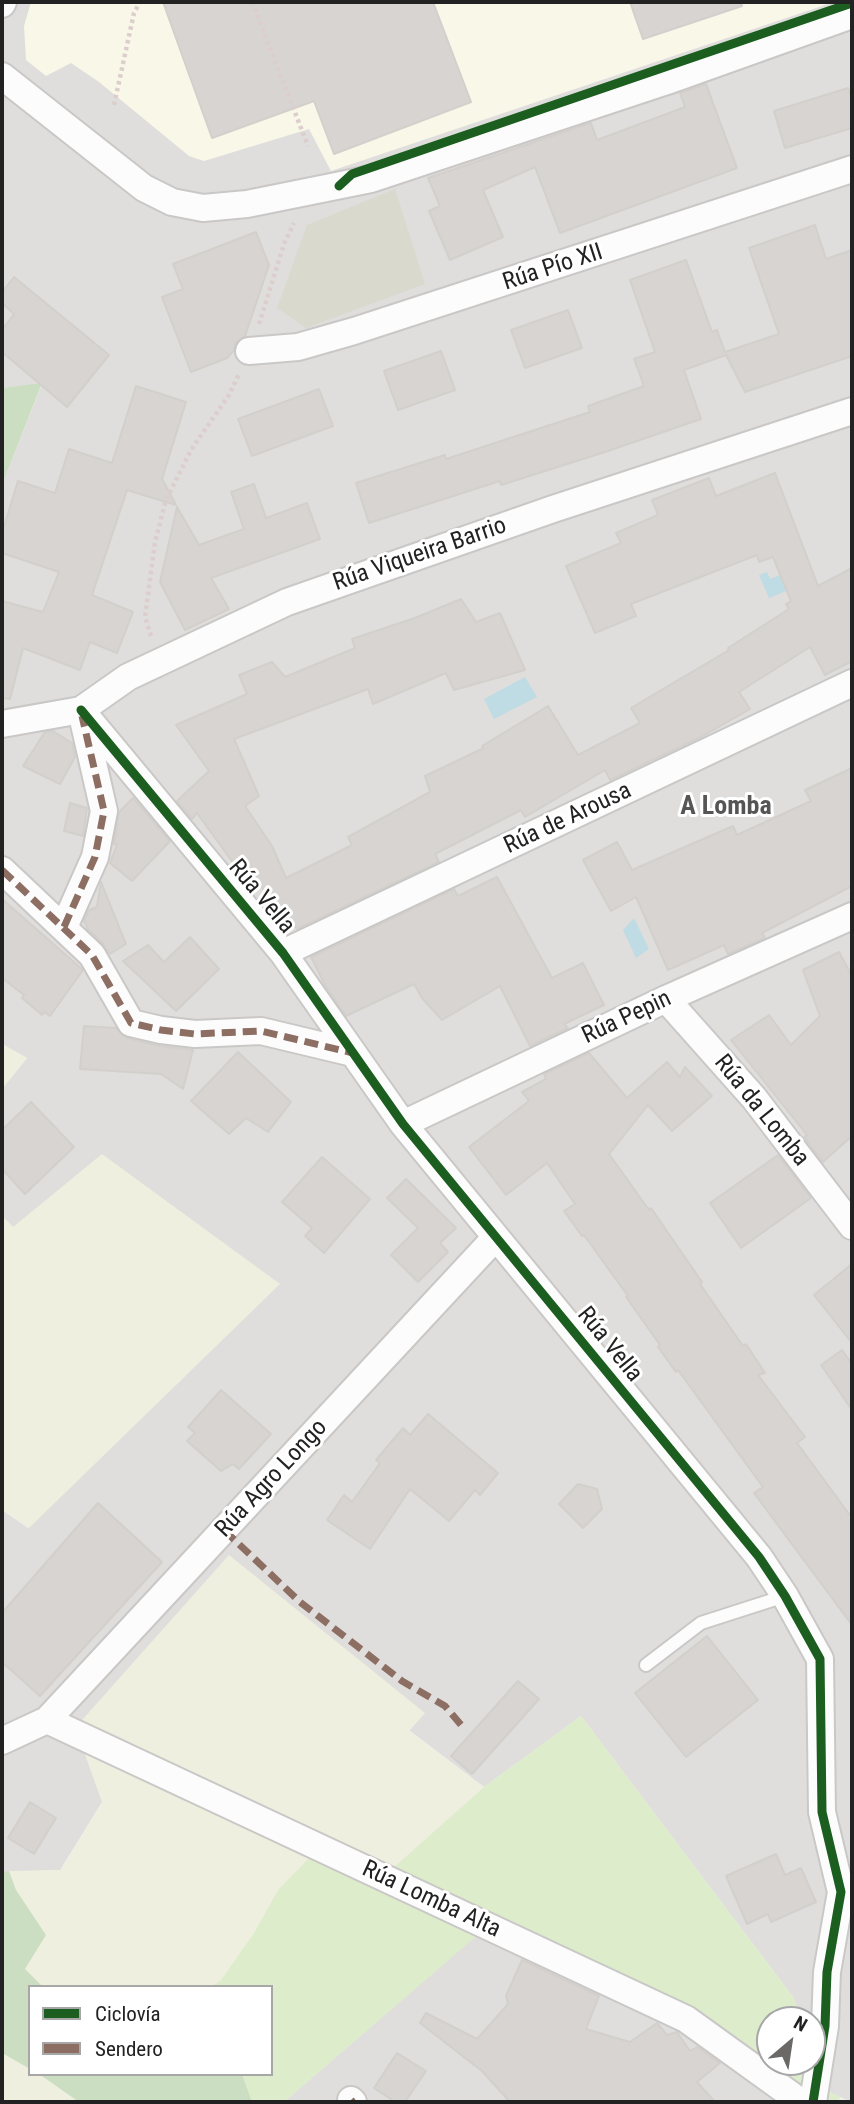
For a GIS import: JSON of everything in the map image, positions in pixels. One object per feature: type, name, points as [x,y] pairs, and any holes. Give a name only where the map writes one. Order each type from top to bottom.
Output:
[{"type":"street","points":[[2,76],[144,188],[172,202],[203,208],[247,204],[372,179],[654,85],[852,15]]},
{"type":"street","name":"Rúa Pío XII","points":[[249,351],[298,347],[354,331],[852,169]]},
{"type":"street","name":"Rúa Viqueira Barrio","points":[[2,724],[81,710],[128,677],[287,602],[553,509],[852,411]]},
{"type":"street","name":"Rúa de Arousa","points":[[283,953],[852,683]]},
{"type":"street","points":[[64,927],[95,857],[104,811],[81,710]]},
{"type":"street","name":"Rúa Vella","points":[[81,710],[283,953],[404,1124],[759,1558],[785,1596],[820,1659],[822,1811],[841,1892],[827,1972],[825,2026],[813,2102]]},
{"type":"street","points":[[2,870],[92,955],[131,1023],[195,1034],[261,1031],[353,1053]]},
{"type":"street","name":"Rúa Pepin","points":[[404,1124],[666,999],[852,916]]},
{"type":"street","name":"Rúa da Lomba","points":[[666,999],[754,1098],[852,1226]]},
{"type":"street","name":"Rúa Agro Longo","points":[[47,1720],[496,1237]]},
{"type":"street","points":[[2,1741],[47,1720]]},
{"type":"street","name":"Rúa Lomba Alta","points":[[47,1720],[686,2019],[801,2102]]},
{"type":"lane","points":[[646,1665],[701,1623],[785,1596]]},
{"type":"path","points":[[114,105],[135,13],[140,2]]},
{"type":"path","points":[[252,2],[308,146]]},
{"type":"path","points":[[160,662],[145,617],[155,542],[166,500],[191,450],[229,396],[266,305],[284,244],[293,225],[301,219]]},
{"type":"shaded area","points":[[2,2],[852,2],[852,2102],[831,2093],[824,2076],[826,2006],[797,2006],[793,1997],[581,1716],[484,1787],[409,1730],[424,1713],[102,1802],[60,1870],[2,1872],[2,1510],[28,1528],[13,1227],[2,1216],[2,1089],[27,1058],[2,1044],[2,485],[42,384],[2,388]]},
{"type":"shaded area","points":[[31,2],[834,2],[331,171],[309,129],[204,161],[189,156],[99,82],[71,63],[46,76],[26,60],[24,26]]},
{"type":"shaded area","points":[[395,189],[425,284],[306,328],[277,308],[307,225]]},
{"type":"shaded area","points":[[487,1926],[686,2019],[756,2070],[756,2076],[764,2076],[800,2102],[284,2102]]},
{"type":"green space","points":[[42,383],[2,485],[2,388]]},
{"type":"green space","points":[[2,1044],[27,1058],[2,1089]]},
{"type":"green space","points":[[102,1154],[280,1284],[29,1528],[2,1510],[2,1216],[13,1227]]},
{"type":"green space","points":[[229,1555],[425,1713],[409,1731],[484,1787],[383,1878],[278,1890],[254,1933],[221,1980],[214,1985],[41,1985],[25,1970],[46,1934],[16,1890],[9,1871],[61,1870],[102,1802],[78,1735],[82,1720]]},
{"type":"green space","points":[[581,1716],[793,1997],[797,2006],[756,2006],[756,2070],[686,2019],[488,1926],[284,2102],[252,2102],[243,2076],[273,2076],[273,1985],[214,1985],[221,1980],[254,1933],[278,1890],[319,1848],[383,1877],[484,1787]]},
{"type":"green space","points":[[9,1871],[16,1890],[46,1935],[25,1969],[41,1985],[28,1985],[28,2068],[2,2053],[2,1872]]},
{"type":"green space","points":[[2,2053],[28,2068],[28,2076],[42,2076],[79,2102],[2,2102]]},
{"type":"green space","points":[[42,2076],[243,2076],[252,2102],[79,2102]]},
{"type":"green space","points":[[765,2076],[824,2076],[831,2093],[840,2097],[838,2102],[801,2102]]},
{"type":"water","points":[[797,568],[803,584],[769,598],[759,575],[767,572],[770,579]]},
{"type":"water","points":[[525,677],[537,697],[494,719],[484,699]]},
{"type":"water","points":[[634,918],[649,949],[636,958],[623,930]]},
{"type":"building","points":[[163,2],[433,2],[471,102],[334,154],[314,101],[212,138]]},
{"type":"building","points":[[630,2],[741,2],[742,6],[643,39]]},
{"type":"building","points":[[706,84],[737,168],[560,233],[535,167],[483,190],[503,237],[450,260],[429,211],[440,206],[428,178],[591,123],[597,140],[685,107],[680,93]]},
{"type":"building","points":[[848,88],[852,100],[852,128],[785,148],[774,111]]},
{"type":"building","points":[[815,225],[826,259],[852,250],[852,356],[745,392],[726,355],[684,370],[701,419],[501,485],[500,481],[369,523],[356,483],[445,455],[446,459],[590,412],[588,406],[644,386],[634,359],[655,352],[630,280],[686,260],[712,332],[717,330],[725,352],[779,334],[749,248]]},
{"type":"building","points":[[256,232],[269,265],[245,336],[235,344],[234,350],[227,358],[191,372],[162,297],[183,289],[173,264]]},
{"type":"building","points":[[14,277],[109,355],[67,407],[2,352],[2,330],[14,314],[2,303],[2,292]]},
{"type":"building","points":[[568,310],[582,348],[525,368],[511,330]]},
{"type":"building","points":[[441,351],[455,390],[398,410],[384,371]]},
{"type":"building","points":[[136,386],[186,402],[162,479],[176,505],[127,490],[92,595],[133,612],[117,653],[90,642],[80,670],[23,648],[10,699],[2,698],[2,601],[43,612],[59,572],[2,553],[2,533],[18,481],[55,493],[69,449],[112,463]]},
{"type":"building","points":[[319,389],[333,426],[252,456],[238,419]]},
{"type":"building","points":[[775,473],[818,586],[852,568],[852,661],[825,675],[810,647],[739,692],[750,709],[701,737],[610,780],[605,770],[525,817],[521,810],[435,854],[439,862],[297,929],[295,926],[285,931],[279,924],[257,876],[247,882],[197,813],[192,819],[177,801],[209,771],[176,725],[247,694],[239,675],[272,662],[285,677],[355,648],[352,639],[461,599],[476,622],[500,613],[525,670],[454,690],[446,673],[373,704],[368,689],[234,739],[259,796],[245,806],[272,846],[286,878],[352,845],[348,837],[430,792],[425,776],[484,748],[482,746],[548,706],[578,755],[640,723],[631,708],[729,650],[728,648],[789,609],[786,604],[791,601],[773,557],[759,562],[757,555],[631,604],[636,616],[595,633],[566,566],[621,543],[616,533],[658,515],[652,500],[709,478],[716,496]]},
{"type":"building","points":[[254,484],[266,518],[307,503],[320,539],[211,578],[229,609],[185,630],[160,582],[177,507],[199,545],[244,529],[231,492]]},
{"type":"building","points":[[53,731],[72,743],[75,757],[60,784],[23,766],[45,732]]},
{"type":"building","points":[[852,768],[852,886],[762,933],[765,938],[728,954],[724,945],[668,970],[636,897],[611,911],[583,860],[617,842],[632,870],[733,826],[737,835],[811,801],[805,790]]},
{"type":"building","points":[[133,798],[170,841],[132,881],[110,863],[117,845],[114,844],[119,812]]},
{"type":"building","points":[[70,803],[87,808],[83,836],[64,831]]},
{"type":"building","points":[[497,877],[552,978],[583,963],[604,1005],[564,1024],[568,1028],[530,1046],[500,986],[442,1020],[422,998],[414,984],[346,1016],[325,985],[311,957],[454,889],[458,896]]},
{"type":"building","points":[[101,882],[126,944],[110,954],[84,921],[89,910],[97,907]]},
{"type":"building","points":[[2,899],[83,970],[50,1016],[44,1012],[42,1015],[22,998],[24,995],[2,978]]},
{"type":"building","points":[[190,937],[219,969],[176,1011],[123,961],[148,945],[164,962]]},
{"type":"building","points":[[839,952],[852,976],[852,1136],[823,1162],[804,1137],[807,1135],[731,1040],[769,1015],[791,1045],[820,1016],[803,970]]},
{"type":"building","points":[[84,1026],[116,1028],[127,1038],[159,1046],[193,1050],[183,1089],[161,1074],[80,1069]]},
{"type":"building","points":[[238,1052],[291,1102],[268,1132],[246,1118],[229,1134],[191,1101]]},
{"type":"building","points":[[589,1053],[627,1098],[667,1062],[680,1077],[685,1067],[712,1096],[672,1131],[648,1105],[609,1154],[649,1210],[651,1208],[743,1346],[746,1344],[765,1373],[758,1375],[805,1437],[797,1443],[852,1518],[852,1625],[754,1493],[763,1487],[678,1370],[676,1372],[626,1297],[628,1296],[564,1211],[575,1204],[547,1163],[506,1195],[469,1147],[529,1101],[522,1092],[546,1079],[544,1074]]},
{"type":"building","points":[[31,1102],[74,1147],[25,1194],[2,1169],[2,1130]]},
{"type":"building","points":[[778,1155],[811,1198],[741,1248],[710,1203]]},
{"type":"building","points":[[322,1157],[370,1199],[324,1253],[305,1236],[312,1228],[282,1202]]},
{"type":"building","points":[[406,1179],[456,1228],[440,1243],[448,1252],[418,1282],[391,1255],[418,1228],[387,1198]]},
{"type":"building","points":[[852,1264],[852,1343],[814,1295]]},
{"type":"building","points":[[842,1350],[852,1364],[852,1410],[821,1365]]},
{"type":"building","points":[[221,1390],[271,1434],[239,1469],[233,1464],[221,1471],[187,1441],[195,1433],[188,1427]]},
{"type":"building","points":[[428,1414],[498,1473],[480,1495],[475,1490],[449,1521],[410,1489],[370,1549],[327,1520],[344,1495],[352,1502],[380,1463],[376,1460],[403,1428],[410,1435]]},
{"type":"building","points":[[578,1484],[597,1489],[602,1509],[583,1528],[559,1504]]},
{"type":"building","points":[[98,1503],[162,1562],[40,1696],[2,1662],[2,1613]]},
{"type":"building","points":[[707,1636],[758,1700],[686,1757],[635,1693]]},
{"type":"building","points":[[518,1681],[539,1699],[472,1774],[451,1756]]},
{"type":"building","points":[[30,1802],[56,1818],[34,1854],[8,1838]]},
{"type":"building","points":[[776,1854],[785,1875],[801,1868],[816,1902],[771,1922],[768,1914],[747,1924],[726,1876]]},
{"type":"building","points":[[522,1960],[599,1996],[586,2029],[630,2042],[657,2023],[667,2035],[677,2032],[690,2051],[697,2047],[720,2063],[697,2082],[715,2102],[510,2102],[482,2071],[420,2023],[426,2013],[477,2039],[508,2004],[506,1996]]},
{"type":"building","points":[[397,2053],[426,2071],[405,2102],[395,2102],[374,2088]]},
{"type":"marked path","points":[[64,927],[95,857],[104,811],[82,716]]},
{"type":"marked path","points":[[2,870],[92,955],[131,1023],[195,1034],[261,1031],[353,1053]]},
{"type":"marked path","points":[[224,1530],[300,1602],[402,1681],[445,1706],[462,1726]]},
{"type":"cycle path","points":[[339,186],[352,174],[852,3]]},
{"type":"cycle path","points":[[81,710],[283,953],[403,1124],[759,1557],[785,1596],[820,1659],[822,1812],[841,1892],[827,1972],[825,2026],[813,2102]]},
{"type":"district","name":"A Lomba","points":[[726,807]]}]
